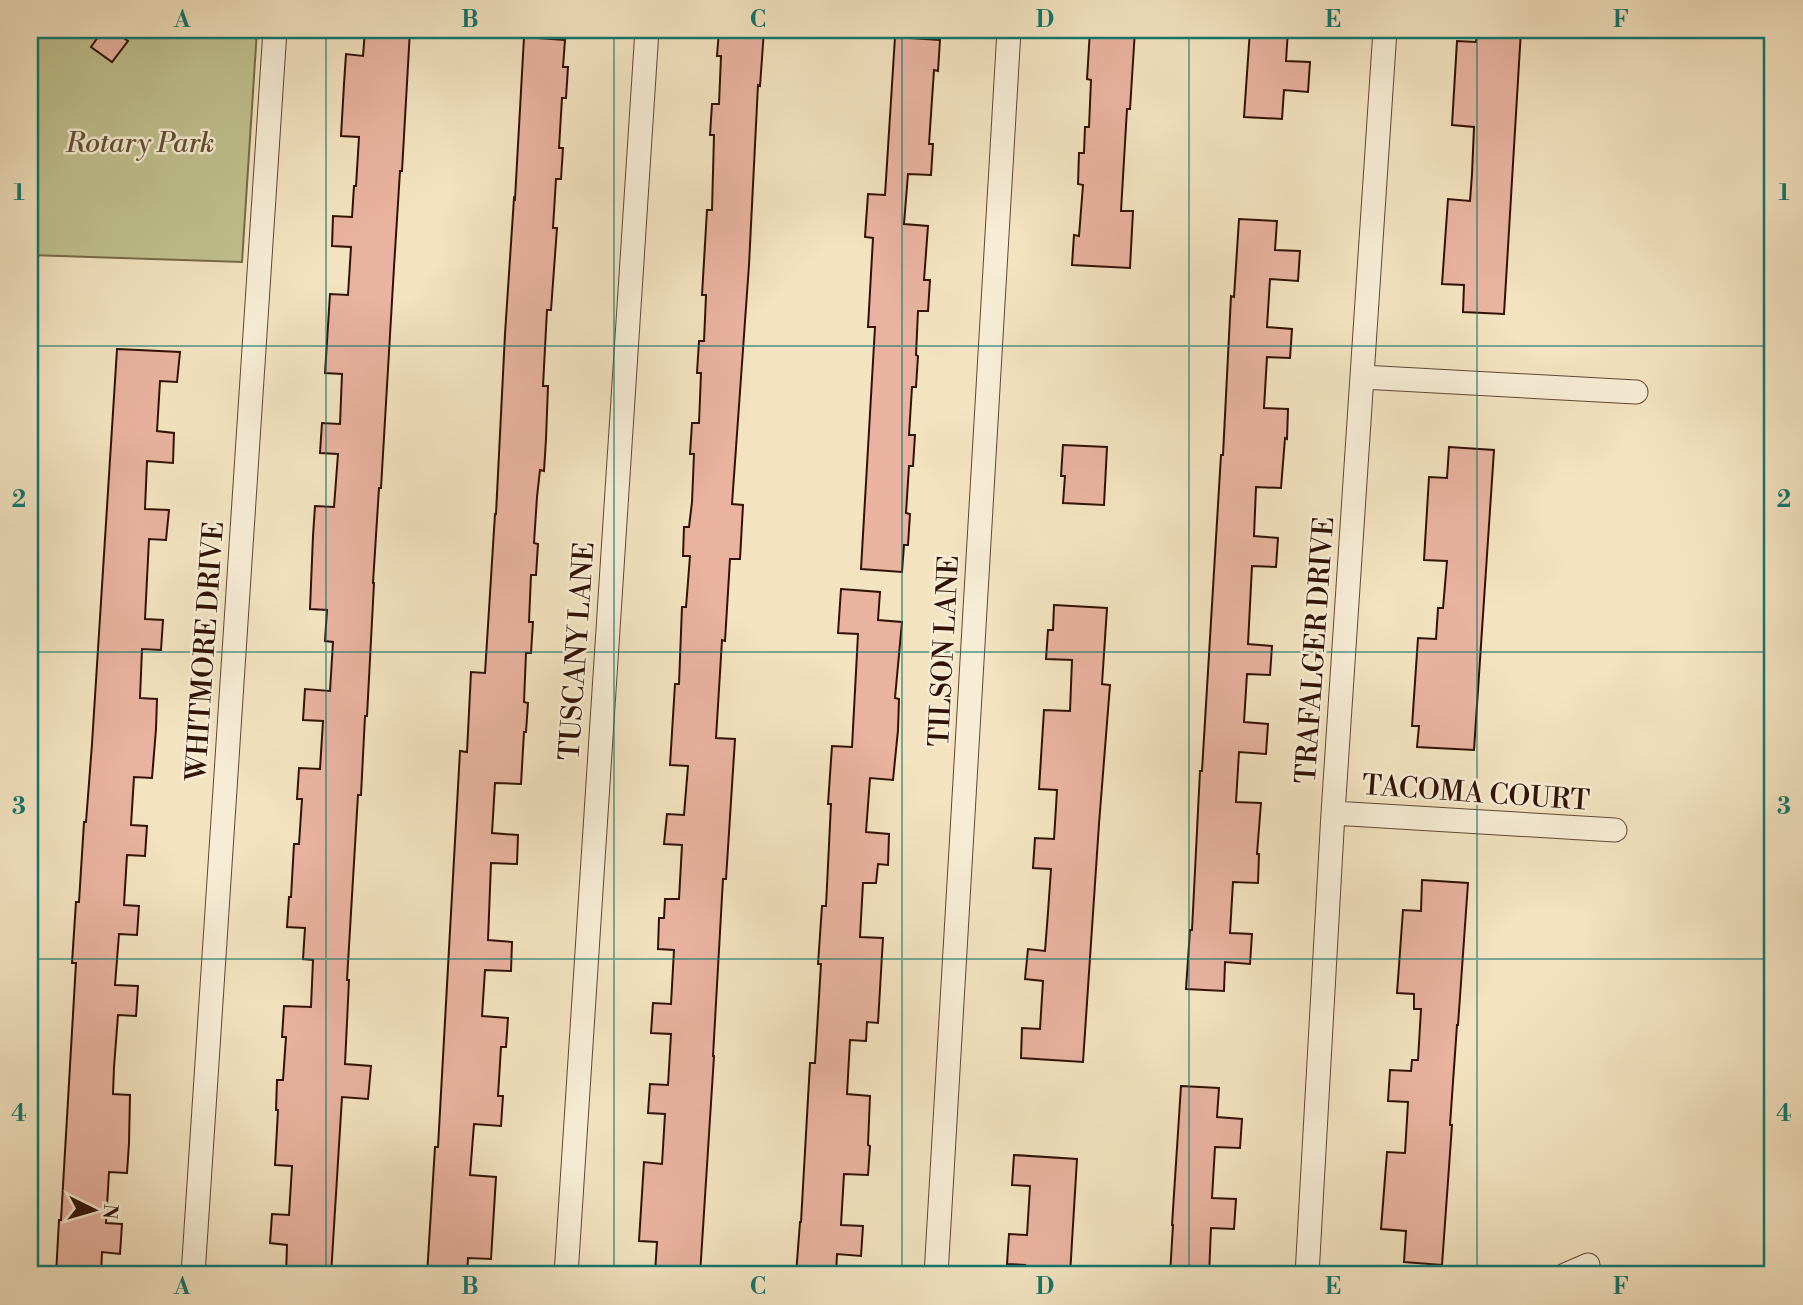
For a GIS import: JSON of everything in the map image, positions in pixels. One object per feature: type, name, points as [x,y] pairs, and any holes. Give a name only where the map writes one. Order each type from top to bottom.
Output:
[{"type":"street","name":"WHITMORE DRIVE","points":[[193,1275],[275,30]]},
{"type":"street","name":"TUSCANY LANE","points":[[566,1275],[647,30]]},
{"type":"street","name":"TILSON LANE","points":[[936,1275],[1009,30]]},
{"type":"street","name":"TRAFALGER DRIVE","points":[[1307,1275],[1333,813],[1385,30]]},
{"type":"street","points":[[1362,377],[1636,392]]},
{"type":"street","name":"TACOMA COURT","points":[[1333,813],[1615,830]]},
{"type":"street","points":[[1565,1275],[1588,1265]]},
{"type":"green space","name":"Rotary Park","points":[[30,30],[257,30],[242,262],[30,255]]},
{"type":"building","points":[[103,30],[112,30],[128,41],[112,62],[91,47]]},
{"type":"building","points":[[365,30],[410,30],[373,583],[367,716],[361,795],[358,795],[347,980],[345,1064],[371,1066],[368,1099],[342,1097],[331,1275],[286,1275],[287,1245],[270,1243],[272,1214],[289,1215],[292,1166],[275,1165],[277,1080],[283,1080],[286,1037],[282,1037],[284,1006],[311,1007],[313,960],[303,959],[305,928],[287,927],[294,844],[299,844],[302,799],[297,799],[299,768],[320,769],[323,721],[303,720],[305,689],[330,691],[333,642],[325,641],[327,610],[310,609],[313,536],[315,506],[334,507],[338,454],[320,453],[322,423],[340,424],[342,374],[325,373],[330,294],[348,295],[351,247],[332,246],[333,216],[352,217],[359,137],[341,136],[346,54],[363,56]]},
{"type":"building","points":[[719,30],[764,30],[760,86],[758,85],[749,265],[732,504],[743,505],[740,559],[730,559],[716,738],[735,739],[726,879],[723,879],[700,1275],[688,1275],[655,1273],[657,1242],[639,1241],[644,1162],[662,1164],[665,1114],[648,1113],[650,1084],[668,1085],[671,1034],[651,1033],[653,1003],[671,1004],[674,950],[658,949],[659,918],[664,918],[665,899],[679,899],[682,845],[664,844],[667,814],[684,815],[688,766],[670,765],[675,684],[679,684],[682,607],[686,607],[690,556],[683,556],[684,527],[689,527],[692,502],[692,423],[699,423],[701,373],[697,373],[699,341],[704,341],[706,295],[702,295],[707,210],[712,210],[712,104],[719,104]]},
{"type":"building","points":[[1090,30],[1135,30],[1121,211],[1133,211],[1130,268],[1072,265],[1074,235],[1079,236],[1083,185],[1078,184],[1079,153],[1084,153],[1085,127],[1089,127],[1091,80],[1087,79]]},
{"type":"building","points":[[1250,30],[1288,30],[1286,61],[1310,62],[1308,92],[1284,90],[1282,119],[1244,117]]},
{"type":"building","points":[[1477,30],[1521,30],[1504,314],[1463,312],[1464,285],[1442,284],[1448,199],[1470,201],[1472,174],[1474,127],[1452,125],[1457,41],[1476,42]]},
{"type":"building","points":[[524,37],[565,40],[563,67],[568,67],[566,98],[562,98],[559,148],[563,148],[561,179],[556,179],[553,228],[557,228],[551,310],[547,310],[543,386],[548,386],[546,439],[544,471],[540,470],[537,497],[534,543],[538,544],[536,575],[531,575],[529,622],[533,622],[531,653],[526,653],[524,702],[528,703],[521,784],[495,783],[492,833],[518,835],[517,864],[491,863],[488,940],[512,942],[511,971],[485,970],[482,1016],[508,1018],[506,1047],[501,1047],[498,1096],[503,1096],[501,1126],[474,1124],[470,1175],[496,1177],[491,1259],[468,1258],[467,1275],[427,1275],[435,1147],[438,1147],[460,751],[467,752],[471,672],[485,673]]},
{"type":"building","points":[[895,37],[940,40],[938,71],[934,70],[929,144],[933,144],[931,175],[908,174],[904,224],[928,226],[924,280],[930,280],[928,311],[918,311],[916,387],[912,387],[909,435],[915,435],[913,466],[909,466],[906,513],[910,514],[908,545],[904,545],[902,572],[861,569],[875,327],[868,327],[873,238],[865,237],[868,194],[885,195]]},
{"type":"building","points":[[1239,219],[1277,221],[1275,250],[1300,251],[1298,281],[1270,279],[1267,327],[1292,329],[1290,358],[1267,357],[1264,408],[1288,409],[1287,439],[1285,438],[1281,488],[1256,487],[1254,536],[1278,538],[1276,567],[1252,566],[1248,644],[1272,646],[1270,675],[1247,674],[1244,722],[1268,724],[1266,754],[1239,752],[1236,802],[1261,803],[1258,883],[1233,882],[1230,933],[1252,934],[1250,964],[1225,962],[1224,991],[1186,989],[1223,455],[1231,296],[1234,297]]},
{"type":"building","points":[[117,349],[180,352],[177,382],[160,381],[157,431],[174,433],[173,463],[147,461],[145,509],[169,510],[166,540],[149,539],[145,619],[163,620],[161,650],[142,649],[140,698],[157,699],[156,729],[152,778],[134,777],[131,825],[147,826],[145,856],[127,855],[124,905],[139,906],[137,935],[119,934],[115,985],[138,986],[136,1016],[118,1015],[114,1067],[113,1094],[130,1095],[129,1143],[127,1173],[109,1172],[106,1223],[122,1224],[120,1254],[102,1252],[101,1275],[56,1275],[76,963],[72,963],[76,902],[79,902],[92,744]]},
{"type":"building","points":[[1063,445],[1107,447],[1104,505],[1063,503]]},
{"type":"building","points":[[1449,447],[1494,450],[1474,750],[1417,747],[1419,726],[1412,726],[1418,638],[1436,639],[1438,608],[1443,608],[1447,561],[1424,560],[1429,477],[1447,478]]},
{"type":"building","points":[[841,589],[880,592],[878,620],[902,622],[895,698],[899,699],[898,730],[893,780],[870,778],[866,832],[889,834],[888,865],[878,864],[876,883],[863,883],[860,937],[883,938],[878,1023],[867,1022],[866,1041],[850,1040],[847,1094],[870,1096],[870,1146],[868,1175],[844,1174],[841,1225],[863,1226],[861,1256],[837,1254],[836,1275],[796,1275],[810,1063],[815,1063],[822,906],[826,906],[832,746],[852,747],[858,634],[838,633]]},
{"type":"building","points":[[1054,605],[1107,608],[1102,684],[1110,685],[1083,1062],[1021,1058],[1022,1028],[1040,1029],[1043,981],[1025,979],[1028,949],[1045,951],[1051,869],[1033,868],[1035,838],[1054,839],[1057,790],[1039,789],[1044,710],[1070,711],[1072,660],[1046,659],[1048,630],[1053,630]]},
{"type":"building","points":[[1422,880],[1468,883],[1442,1265],[1404,1262],[1406,1231],[1381,1229],[1387,1152],[1405,1153],[1408,1102],[1388,1101],[1390,1070],[1411,1071],[1412,1060],[1418,1060],[1421,1009],[1414,1009],[1414,994],[1397,993],[1403,910],[1421,911]]},
{"type":"building","points":[[1181,1086],[1219,1088],[1217,1117],[1242,1119],[1240,1148],[1215,1147],[1212,1198],[1236,1199],[1234,1229],[1211,1228],[1209,1275],[1170,1275]]},
{"type":"building","points":[[1014,1155],[1077,1159],[1070,1275],[1025,1275],[1025,1265],[1007,1264],[1009,1234],[1027,1235],[1030,1186],[1012,1185]]}]
